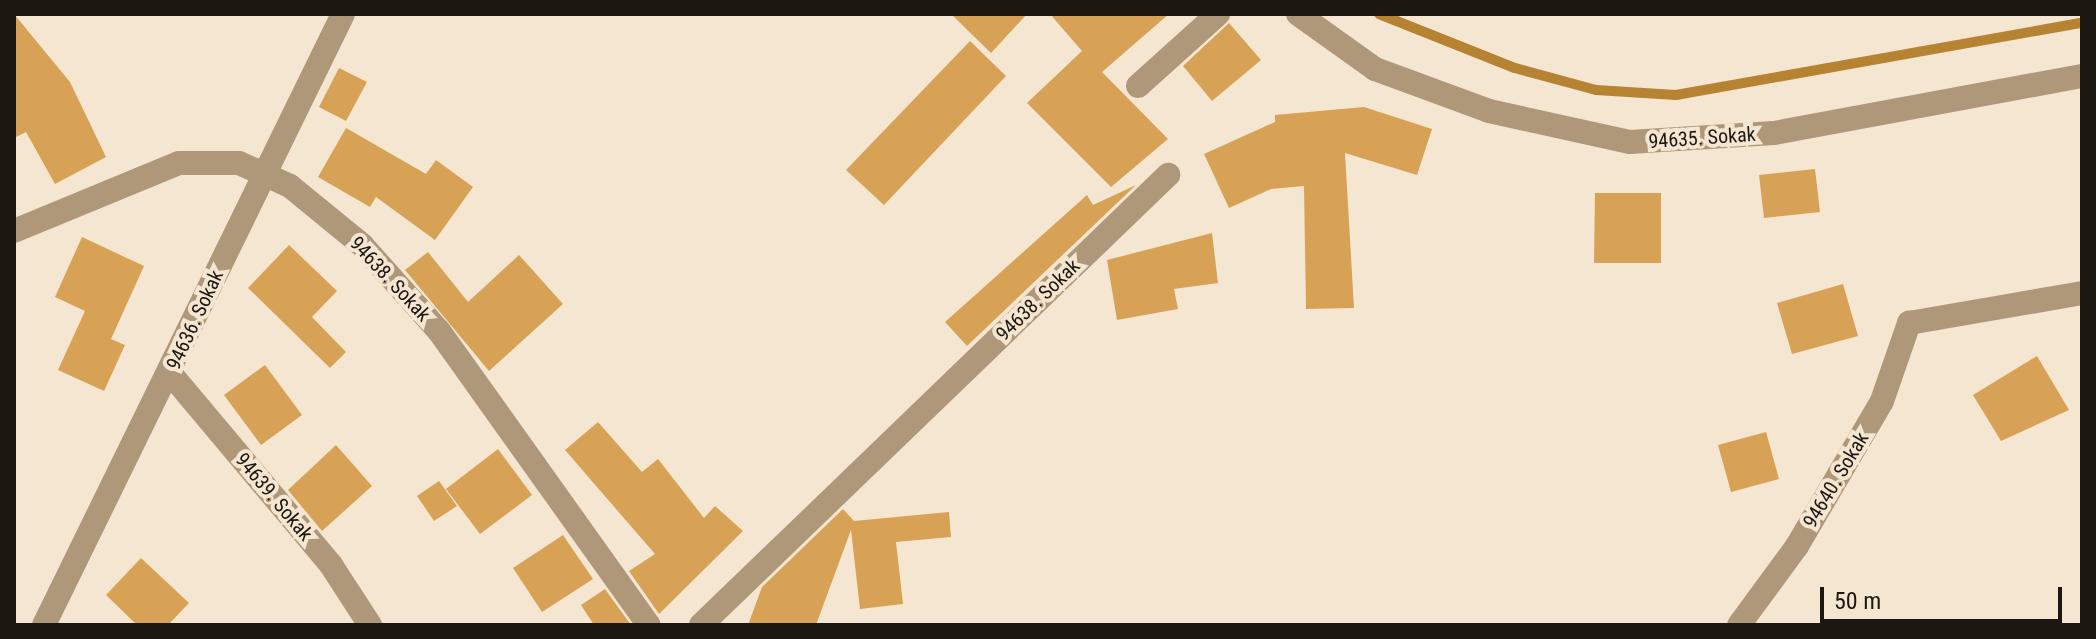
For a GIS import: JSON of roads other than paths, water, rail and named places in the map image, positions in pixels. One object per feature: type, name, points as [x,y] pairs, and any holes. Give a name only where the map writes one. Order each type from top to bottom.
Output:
[{"type":"street","name":"94636. Sokak","points":[[44,625],[170,373],[264,171],[343,14]]},
{"type":"street","points":[[1138,86],[1218,14]]},
{"type":"street","name":"94635. Sokak","points":[[1298,14],[1375,69],[1489,111],[1630,142],[1774,133],[2082,76]]},
{"type":"street","name":"94638. Sokak","points":[[14,231],[179,163],[208,159],[264,171],[362,245],[439,331],[649,625]]},
{"type":"street","name":"94638. Sokak","points":[[701,625],[1168,175]]},
{"type":"street","name":"94640. Sokak","points":[[1739,625],[1797,546],[1882,401],[1909,323],[2082,293]]},
{"type":"street","name":"94639. Sokak","points":[[170,373],[331,565],[370,625]]},
{"type":"waterway","points":[[1379,14],[1515,68],[1596,90],[1676,95],[2082,23]]}]
